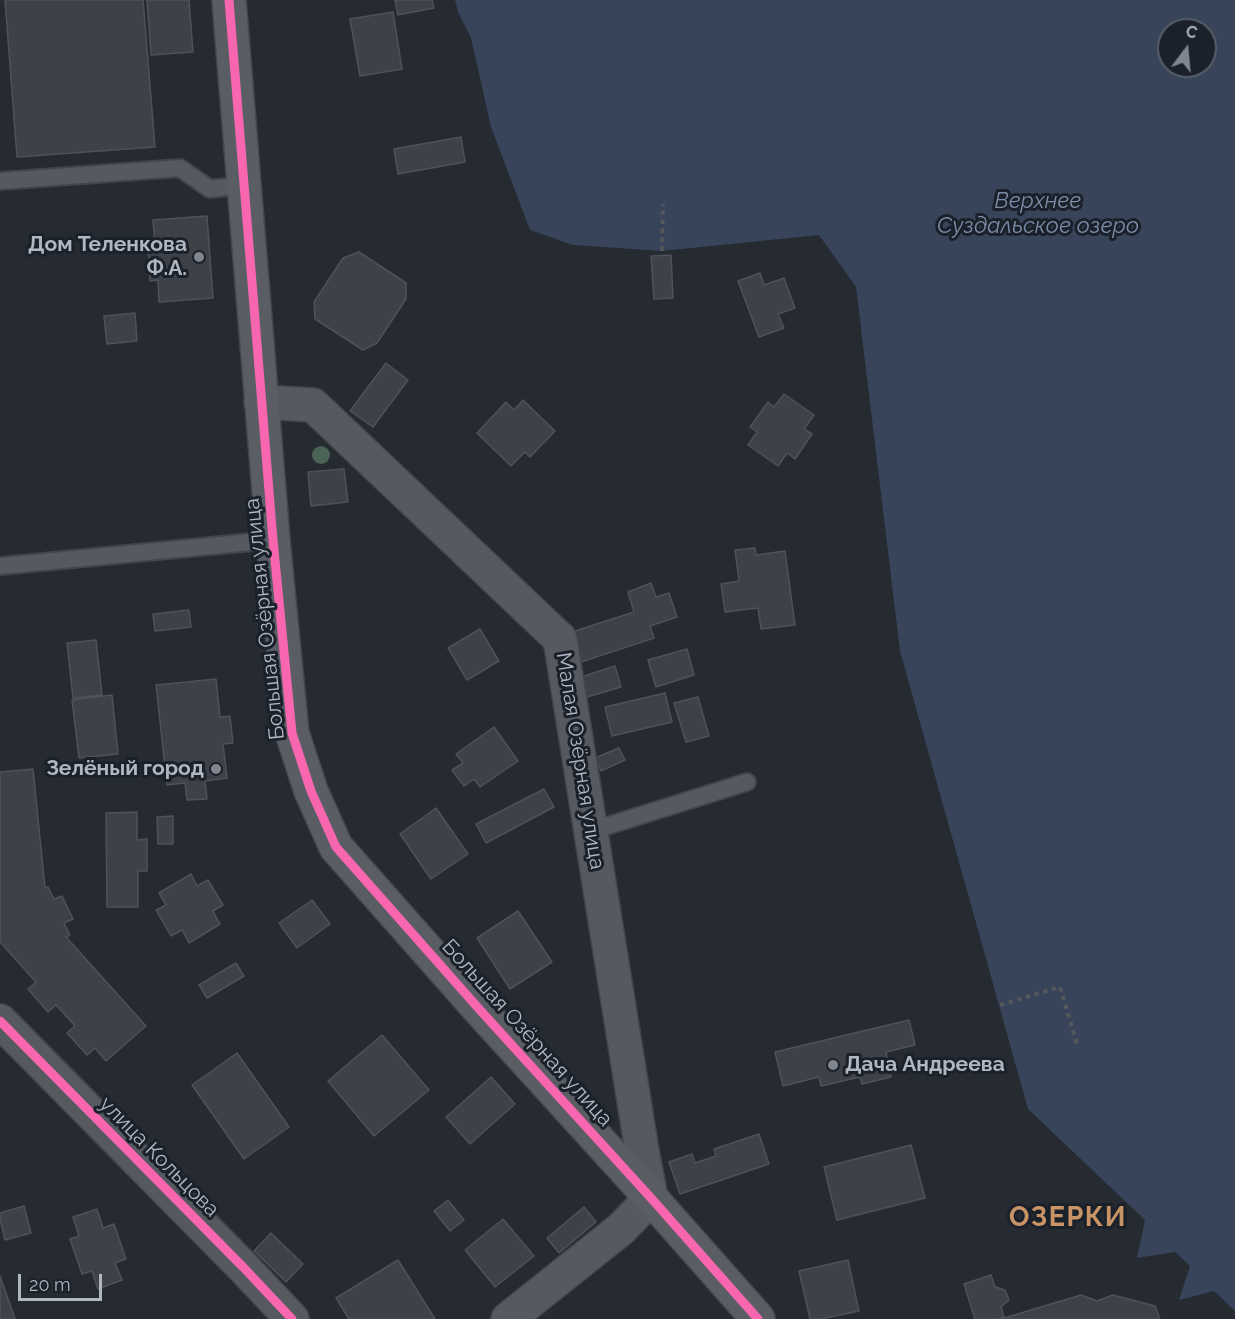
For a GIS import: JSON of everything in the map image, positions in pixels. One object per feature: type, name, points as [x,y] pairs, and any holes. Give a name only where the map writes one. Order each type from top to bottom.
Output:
[{"type":"street","name":"Большая Озёрная улица","points":[[229,0],[261,402],[292,733],[311,791],[336,847],[758,1319]]},
{"type":"street","name":"Малая Озёрная улица","points":[[261,402],[313,405],[560,639],[651,1198]]},
{"type":"street","name":"улица Кольцова","points":[[0,1021],[292,1319]]},
{"type":"street","points":[[508,1319],[621,1229],[651,1198]]},
{"type":"lane","points":[[0,181],[180,168],[210,189],[244,185]]},
{"type":"lane","points":[[0,566],[273,540]]},
{"type":"lane","points":[[591,831],[747,782]]},
{"type":"path","points":[[662,251],[663,204]]},
{"type":"path","points":[[1000,1005],[1060,987],[1077,1044]]},
{"type":"water","name":"Верхнее Суздальское озеро","points":[[455,0],[1235,0],[1235,1311],[1214,1291],[1179,1300],[1190,1266],[1175,1252],[1137,1258],[1145,1220],[1028,1109],[900,651],[856,287],[819,235],[662,251],[573,245],[530,230],[491,127],[471,38],[458,12]]},
{"type":"building","points":[[5,0],[143,0],[155,147],[17,157]]},
{"type":"building","points":[[147,0],[189,0],[193,52],[151,55]]},
{"type":"building","points":[[395,0],[432,0],[434,8],[398,15]]},
{"type":"building","points":[[393,12],[402,69],[360,76],[350,19]]},
{"type":"building","points":[[461,137],[465,162],[398,174],[394,149]]},
{"type":"building","points":[[207,216],[213,298],[159,302],[158,280],[150,281],[148,246],[155,245],[153,220]]},
{"type":"building","points":[[359,252],[406,283],[406,299],[377,343],[363,350],[315,319],[314,302],[343,258]]},
{"type":"building","points":[[671,255],[673,298],[654,299],[651,256]]},
{"type":"building","points":[[760,273],[764,285],[784,278],[795,308],[778,314],[784,328],[759,337],[738,281]]},
{"type":"building","points":[[135,313],[137,341],[107,344],[104,316]]},
{"type":"building","points":[[386,363],[408,380],[373,427],[350,411]]},
{"type":"building","points":[[784,394],[814,415],[804,429],[812,434],[795,459],[787,453],[778,466],[748,445],[757,432],[750,427],[768,402],[774,407]]},
{"type":"building","points":[[523,400],[555,431],[530,457],[525,452],[511,466],[477,433],[506,402],[514,410]]},
{"type":"building","points":[[344,469],[348,502],[311,506],[308,472]]},
{"type":"building","points":[[755,548],[756,555],[785,551],[795,625],[761,629],[758,608],[725,612],[721,584],[739,581],[735,550]]},
{"type":"building","points":[[651,583],[656,597],[669,593],[677,617],[650,626],[654,638],[581,662],[572,632],[634,612],[628,592]]},
{"type":"building","points":[[189,610],[191,627],[155,631],[153,614]]},
{"type":"building","points":[[480,629],[499,661],[467,680],[448,648]]},
{"type":"building","points":[[96,640],[102,695],[73,698],[67,643]]},
{"type":"building","points":[[687,649],[694,675],[656,687],[648,660]]},
{"type":"building","points":[[615,666],[621,687],[587,697],[581,677]]},
{"type":"building","points":[[216,679],[220,717],[230,716],[233,743],[223,744],[227,778],[205,781],[207,799],[187,800],[185,783],[167,785],[156,685]]},
{"type":"building","points":[[665,693],[672,722],[612,736],[605,707]]},
{"type":"building","points":[[112,695],[118,754],[79,758],[72,700]]},
{"type":"building","points":[[698,697],[709,736],[686,742],[674,703]]},
{"type":"building","points":[[494,727],[518,761],[480,787],[474,779],[464,786],[452,770],[463,763],[456,754]]},
{"type":"building","points":[[619,748],[625,760],[601,771],[595,758]]},
{"type":"building","points":[[33,769],[45,888],[48,887],[54,899],[62,896],[73,919],[64,923],[70,935],[66,937],[146,1026],[106,1061],[95,1048],[87,1055],[67,1033],[75,1026],[56,1005],[48,1012],[28,989],[36,982],[0,942],[0,772]]},
{"type":"building","points":[[544,789],[554,807],[486,843],[476,824]]},
{"type":"building","points":[[436,808],[468,854],[431,879],[400,834]]},
{"type":"building","points":[[137,812],[137,840],[147,839],[147,871],[138,871],[138,907],[107,907],[106,813]]},
{"type":"building","points":[[173,816],[173,844],[158,844],[157,817]]},
{"type":"building","points":[[191,874],[197,886],[208,880],[223,905],[213,911],[220,924],[189,943],[182,930],[171,936],[156,910],[166,905],[159,893]]},
{"type":"building","points":[[312,900],[330,924],[297,948],[279,923]]},
{"type":"building","points":[[518,911],[552,962],[510,989],[477,938]]},
{"type":"building","points":[[236,963],[244,976],[207,998],[199,985]]},
{"type":"building","name":"Дача Андреева","points":[[909,1020],[915,1045],[886,1052],[891,1077],[862,1084],[860,1077],[821,1086],[819,1077],[783,1086],[775,1052]]},
{"type":"building","points":[[382,1035],[429,1090],[374,1136],[328,1081]]},
{"type":"building","points":[[237,1053],[289,1127],[244,1159],[192,1085]]},
{"type":"building","points":[[491,1077],[515,1104],[470,1144],[446,1117]]},
{"type":"building","points":[[759,1134],[769,1164],[680,1194],[669,1162],[692,1154],[695,1163],[716,1156],[714,1149]]},
{"type":"building","points":[[911,1145],[925,1198],[837,1220],[824,1167]]},
{"type":"building","points":[[448,1200],[464,1220],[450,1231],[434,1211]]},
{"type":"building","points":[[24,1206],[31,1233],[5,1240],[0,1213]]},
{"type":"building","points":[[584,1207],[596,1222],[559,1253],[547,1238]]},
{"type":"building","points":[[97,1209],[103,1228],[114,1224],[126,1259],[115,1263],[122,1280],[98,1289],[92,1271],[82,1274],[70,1239],[79,1236],[73,1217]]},
{"type":"building","points":[[503,1219],[534,1256],[495,1287],[465,1250]]},
{"type":"building","points":[[271,1233],[303,1264],[286,1282],[254,1251]]},
{"type":"building","points":[[398,1260],[435,1319],[349,1319],[336,1298]]},
{"type":"building","points":[[848,1260],[859,1311],[810,1319],[799,1271]]},
{"type":"building","points":[[991,1275],[995,1287],[1005,1290],[1009,1300],[1001,1307],[1004,1317],[975,1319],[964,1284]]},
{"type":"building","points":[[0,1276],[15,1319],[0,1319]]},
{"type":"building","points":[[1081,1295],[1097,1301],[1113,1295],[1155,1306],[1160,1319],[1001,1319]]},
{"type":"cycle path","points":[[229,0],[273,540],[292,733],[311,791],[336,847],[758,1319]]},
{"type":"cycle path","points":[[0,1021],[292,1319]]},
{"type":"place","name":"Дом Теленкова Ф.А.","points":[[199,257]]},
{"type":"place","name":"Зелёный город","points":[[216,769]]},
{"type":"place","name":"Дача Андреева","points":[[833,1065]]},
{"type":"district","name":"ОЗЕРКИ","points":[[1068,1218]]}]
